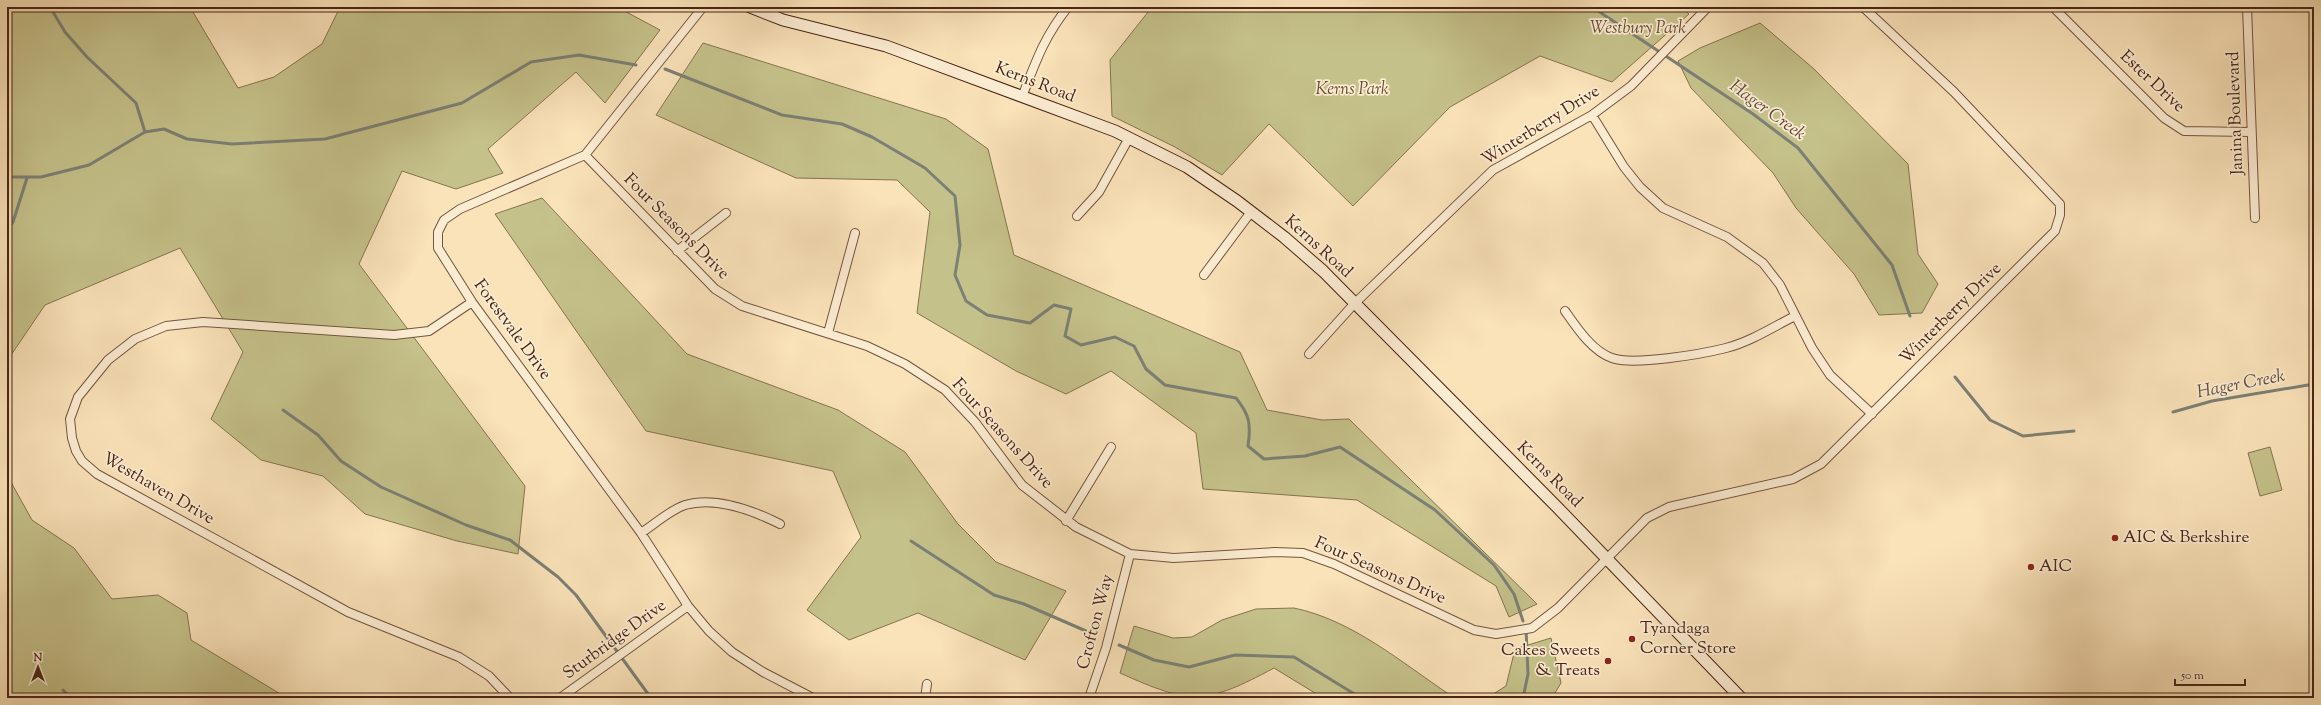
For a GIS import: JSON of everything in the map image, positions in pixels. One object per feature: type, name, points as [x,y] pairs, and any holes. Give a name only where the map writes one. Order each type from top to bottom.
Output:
[{"type":"street","name":"Forestvale Drive","points":[[703,7],[585,155],[460,209],[444,220],[438,232],[438,248],[472,302],[642,533],[688,606],[709,631],[732,652],[762,672],[813,698]]},
{"type":"street","name":"Kerns Road","points":[[750,7],[783,20],[886,46],[1128,138],[1187,167],[1251,212],[1323,271],[1607,558],[1741,698]]},
{"type":"street","points":[[1022,97],[1044,41],[1068,7]]},
{"type":"street","name":"Winterberry Drive","points":[[1309,354],[1354,304],[1493,170],[1592,115],[1631,86],[1708,7]]},
{"type":"street","name":"Winterberry Drive","points":[[1607,558],[1647,518],[1670,507],[1794,479],[1821,464],[2055,231],[2060,215],[2060,204],[1954,92],[1863,7]]},
{"type":"street","name":"Ester Drive","points":[[2053,7],[2164,118],[2184,131],[2251,132]]},
{"type":"street","name":"Janina Boulevard","points":[[2247,7],[2251,132],[2256,218]]},
{"type":"street","points":[[1592,115],[1624,167],[1640,187],[1663,208],[1727,237],[1763,263],[1780,285],[1812,348],[1830,375],[1872,414]]},
{"type":"street","points":[[1077,216],[1099,192],[1128,138]]},
{"type":"street","name":"Four Seasons Drive","points":[[585,155],[715,289],[742,306],[794,324],[867,346],[905,364],[945,390],[975,422],[1022,485],[1066,521],[1130,554],[1174,558],[1275,552],[1303,553],[1334,564],[1474,630],[1496,634],[1532,628],[1558,608],[1607,558]]},
{"type":"street","points":[[1204,275],[1251,212]]},
{"type":"street","points":[[677,251],[726,213]]},
{"type":"street","points":[[828,333],[855,233]]},
{"type":"street","name":"Westhaven Drive","points":[[472,302],[428,331],[394,335],[203,322],[166,326],[135,338],[108,360],[78,397],[70,419],[72,438],[76,451],[82,461],[97,474],[348,612],[459,657],[489,676],[510,698]]},
{"type":"street","points":[[1565,311],[1594,346],[1611,358],[1628,362],[1727,348],[1761,334],[1795,316]]},
{"type":"street","points":[[1066,521],[1111,447]]},
{"type":"street","points":[[642,533],[685,505],[710,503],[757,513],[780,524]]},
{"type":"street","name":"Crofton Way","points":[[1088,698],[1106,648],[1130,554]]},
{"type":"street","name":"Sturbridge Drive","points":[[560,698],[688,606]]},
{"type":"street","points":[[925,698],[928,684]]},
{"type":"green space","points":[[7,7],[190,7],[238,88],[274,77],[322,44],[340,7],[617,7],[660,30],[605,103],[576,72],[488,149],[503,173],[456,189],[402,171],[359,264],[525,486],[518,554],[457,541],[365,514],[323,476],[261,460],[211,419],[243,352],[180,248],[45,305],[7,361]]},
{"type":"green space","name":"Kerns Park","points":[[1152,7],[1681,7],[1689,14],[1612,82],[1540,56],[1450,107],[1353,206],[1269,124],[1222,175],[1175,147],[1112,116],[1110,60]]},
{"type":"green space","points":[[1760,23],[1814,69],[1908,164],[1918,254],[1938,284],[1922,313],[1879,315],[1854,274],[1796,208],[1773,173],[1691,88],[1678,61],[1700,48]]},
{"type":"green space","points":[[703,43],[946,119],[988,149],[1014,255],[1240,352],[1267,410],[1322,420],[1349,419],[1537,604],[1509,617],[1496,586],[1357,500],[1203,489],[1196,433],[1111,371],[1066,394],[1016,371],[917,313],[930,212],[897,180],[796,178],[656,115]]},
{"type":"green space","points":[[542,198],[687,354],[838,410],[905,452],[958,524],[996,562],[1066,591],[1025,660],[918,613],[849,640],[807,610],[861,537],[833,471],[646,431],[495,214]]},
{"type":"green space","points":[[2270,447],[2282,490],[2260,496],[2248,453]]},
{"type":"green space","points":[[7,475],[32,520],[74,548],[112,599],[158,595],[187,613],[191,640],[287,698],[7,698]]},
{"type":"green space","points":[[1294,608],[1336,622],[1356,632],[1394,656],[1450,695],[1459,698],[1323,698],[1274,668],[1231,689],[1214,694],[1198,696],[1182,695],[1164,691],[1120,673],[1134,626],[1173,638],[1192,637],[1222,620],[1256,609]]},
{"type":"green space","points":[[1551,638],[1561,683],[1552,698],[1487,698],[1506,686],[1515,649]]},
{"type":"waterway","points":[[50,7],[65,32],[87,57],[136,103],[145,132]]},
{"type":"waterway","name":"Hager Creek","points":[[1592,7],[1753,114],[1798,148],[1892,265],[1910,316]]},
{"type":"waterway","points":[[7,177],[41,177],[89,165],[145,132],[164,129],[187,139],[232,144],[325,139],[462,103],[531,62],[579,55],[636,65]]},
{"type":"waterway","points":[[665,69],[782,115],[842,124],[872,137],[925,168],[955,196],[960,245],[955,275],[966,301],[987,315],[1030,323],[1054,305],[1071,309],[1065,336],[1081,345],[1115,337],[1134,346],[1146,369],[1165,385],[1236,398],[1247,415],[1249,426],[1248,446],[1264,459],[1305,456],[1340,447],[1435,510],[1494,565],[1514,594],[1523,621]]},
{"type":"waterway","points":[[7,229],[13,222],[27,178]]},
{"type":"waterway","name":"Hager Creek","points":[[1955,377],[1990,420],[2023,436],[2074,431]]},
{"type":"waterway","name":"Hager Creek","points":[[2173,412],[2212,401],[2314,384]]},
{"type":"waterway","points":[[283,410],[318,435],[341,461],[381,487],[466,525],[510,540],[558,577],[576,595],[651,698]]},
{"type":"waterway","points":[[911,541],[994,595],[1024,604],[1086,631]]},
{"type":"waterway","points":[[1523,698],[1528,674],[1526,629]]},
{"type":"waterway","points":[[1119,645],[1154,660],[1189,667],[1235,655],[1294,657],[1361,698]]},
{"type":"waterway","points":[[63,690],[71,698]]},
{"type":"place","name":"AIC & Berkshire","points":[[2115,538]]},
{"type":"place","name":"AIC","points":[[2031,567]]},
{"type":"place","name":"Tyandaga Corner Store","points":[[1632,639]]},
{"type":"place","name":"Cakes Sweets & Treats","points":[[1608,661]]},
{"type":"park label","name":"Westbury Park","points":[[1638,29]]}]
